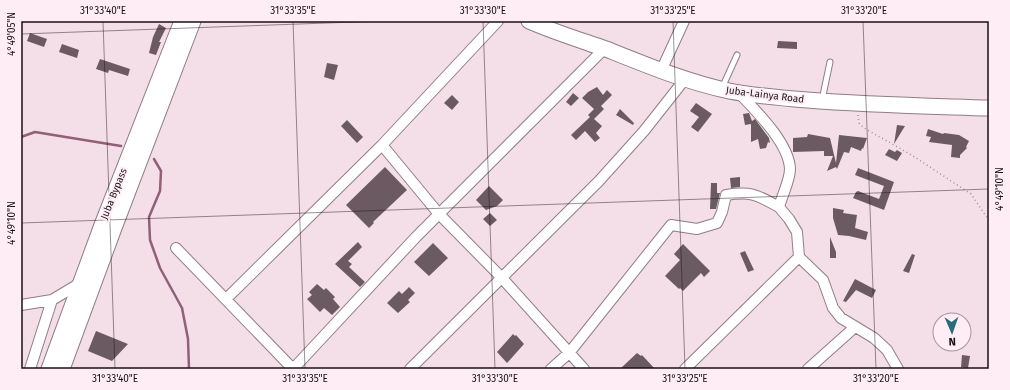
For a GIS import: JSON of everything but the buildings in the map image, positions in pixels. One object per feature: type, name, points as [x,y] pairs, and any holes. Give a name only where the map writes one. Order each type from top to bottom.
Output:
[{"type":"main road","name":"Juba Bypass","points":[[49,369],[102,225],[182,21]]},
{"type":"main road","name":"Juba Bypass","points":[[62,369],[193,21]]},
{"type":"main road","name":"Juba-Lainya Road","points":[[529,21],[684,79],[739,93],[822,101],[989,108]]},
{"type":"street","points":[[226,299],[382,145],[498,21]]},
{"type":"street","points":[[661,71],[684,21]]},
{"type":"street","points":[[176,248],[293,369],[440,214],[604,49]]},
{"type":"street","points":[[410,369],[599,181],[644,131],[684,79]]},
{"type":"street","points":[[739,93],[770,127],[786,152],[790,169],[788,181],[779,207]]},
{"type":"street","points":[[382,145],[440,214],[501,277],[584,369]]},
{"type":"street","points":[[550,369],[569,353],[671,225],[697,229],[717,224],[722,212],[726,195],[741,193],[758,196],[779,207],[797,232],[799,257],[823,280],[833,308],[841,318],[874,338],[887,350],[898,369]]},
{"type":"street","points":[[685,369],[799,257]]},
{"type":"street","points":[[21,305],[52,300],[82,282]]},
{"type":"street","points":[[30,369],[52,300]]},
{"type":"street","points":[[808,369],[855,327]]},
{"type":"lane","points":[[721,89],[737,55]]},
{"type":"lane","points":[[822,101],[830,62]]},
{"type":"path","points":[[859,103],[859,124],[910,154],[970,194],[989,218]]},
{"type":"waterway","points":[[21,137],[35,132],[121,146]]},
{"type":"waterway","points":[[154,159],[161,171],[160,191],[149,217],[150,240],[160,268],[182,308],[188,339],[189,369]]}]
